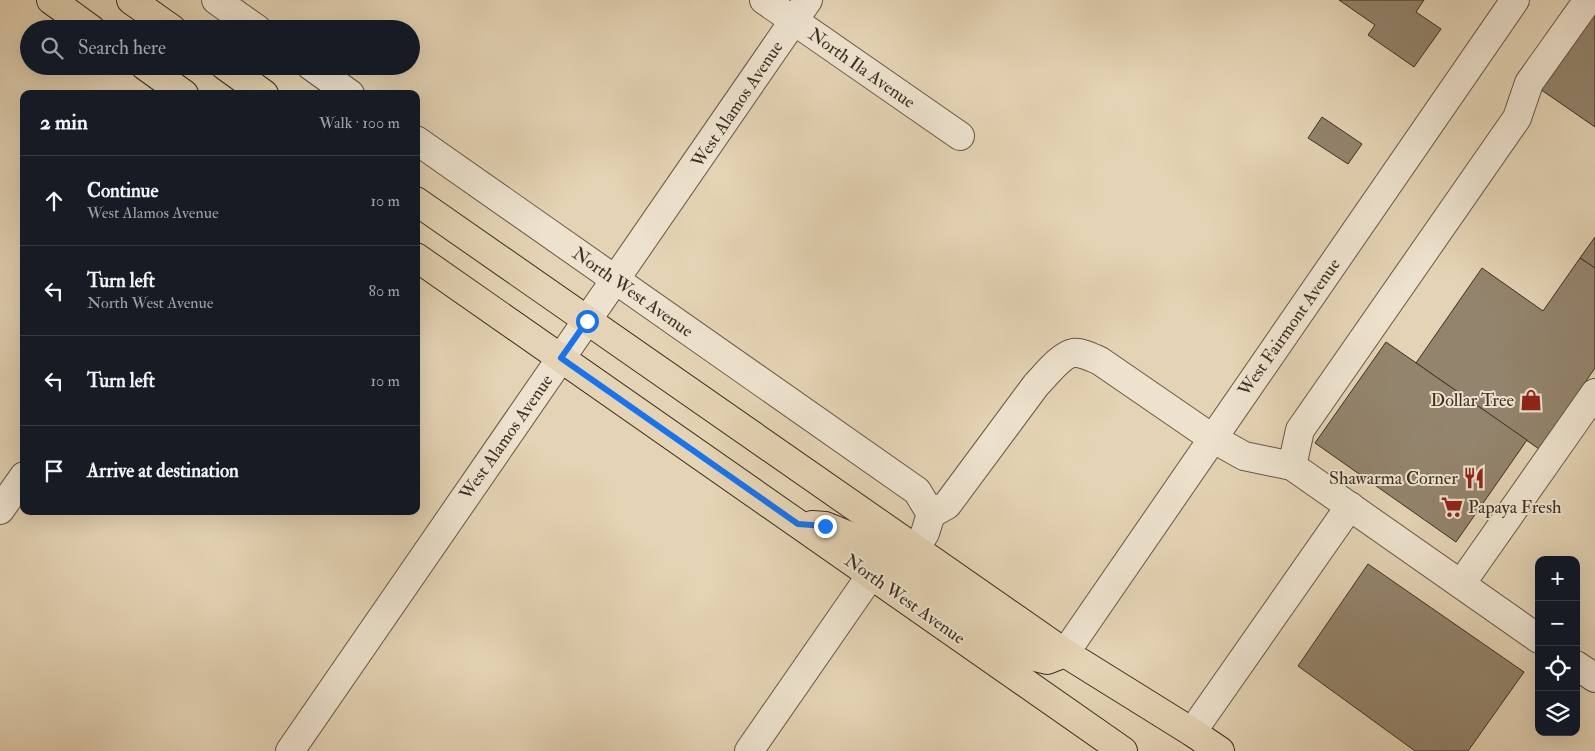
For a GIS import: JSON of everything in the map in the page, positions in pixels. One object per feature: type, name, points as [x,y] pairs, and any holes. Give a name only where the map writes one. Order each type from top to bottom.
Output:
[{"type":"main road","points":[[51,0],[79,20]]},
{"type":"main road","points":[[131,0],[159,20]]},
{"type":"main road","points":[[158,75],[178,90]]},
{"type":"main road","points":[[238,75],[258,90]]},
{"type":"main road","points":[[420,204],[1064,653],[1220,751]]},
{"type":"main road","name":"North West Avenue","points":[[420,260],[1123,751]]},
{"type":"main road","points":[[798,524],[825,526],[852,537],[1022,654],[1047,660],[1064,653]]},
{"type":"street","points":[[216,0],[244,20]]},
{"type":"street","name":"North Ila Avenue","points":[[764,0],[801,10],[960,136]]},
{"type":"street","name":"West Fairmont Avenue","points":[[1064,653],[1514,0]]},
{"type":"street","points":[[1292,466],[1300,430],[1517,118],[1529,83],[1588,0]]},
{"type":"street","name":"West Alamos Avenue","points":[[290,751],[801,10]]},
{"type":"street","points":[[324,75],[344,90]]},
{"type":"street","name":"North West Avenue","points":[[420,143],[917,491],[931,514]]},
{"type":"street","points":[[915,550],[925,533],[931,514],[947,505],[1036,385],[1064,357],[1072,353],[1085,354],[1100,361],[1212,438],[1244,456],[1292,466],[1535,636]]},
{"type":"street","points":[[1461,584],[1595,393]]},
{"type":"street","points":[[0,510],[20,482]]},
{"type":"street","points":[[1192,732],[1350,506]]},
{"type":"street","points":[[749,751],[871,576]]},
{"type":"street","points":[[1580,668],[1595,678]]},
{"type":"building","points":[[1339,0],[1424,0],[1416,12],[1441,29],[1414,67],[1368,35],[1375,25]]},
{"type":"building","points":[[1595,9],[1595,127],[1540,89]]},
{"type":"building","points":[[1322,117],[1362,144],[1348,164],[1308,138]]},
{"type":"building","points":[[1595,237],[1595,268],[1580,258]]},
{"type":"building","points":[[1580,258],[1595,268],[1595,368],[1539,449],[1416,363],[1482,268],[1543,311]]},
{"type":"building","points":[[1386,342],[1527,440],[1456,542],[1315,443]]},
{"type":"building","points":[[1368,564],[1524,672],[1468,751],[1415,751],[1298,666]]},
{"type":"place","name":"Dollar Tree","points":[[1531,400]]},
{"type":"place","name":"Shawarma Corner","points":[[1474,478]]},
{"type":"place","name":"Papaya Fresh","points":[[1452,507]]},
{"type":"route","points":[[587,321],[561,358],[798,524],[825,526]]}]
